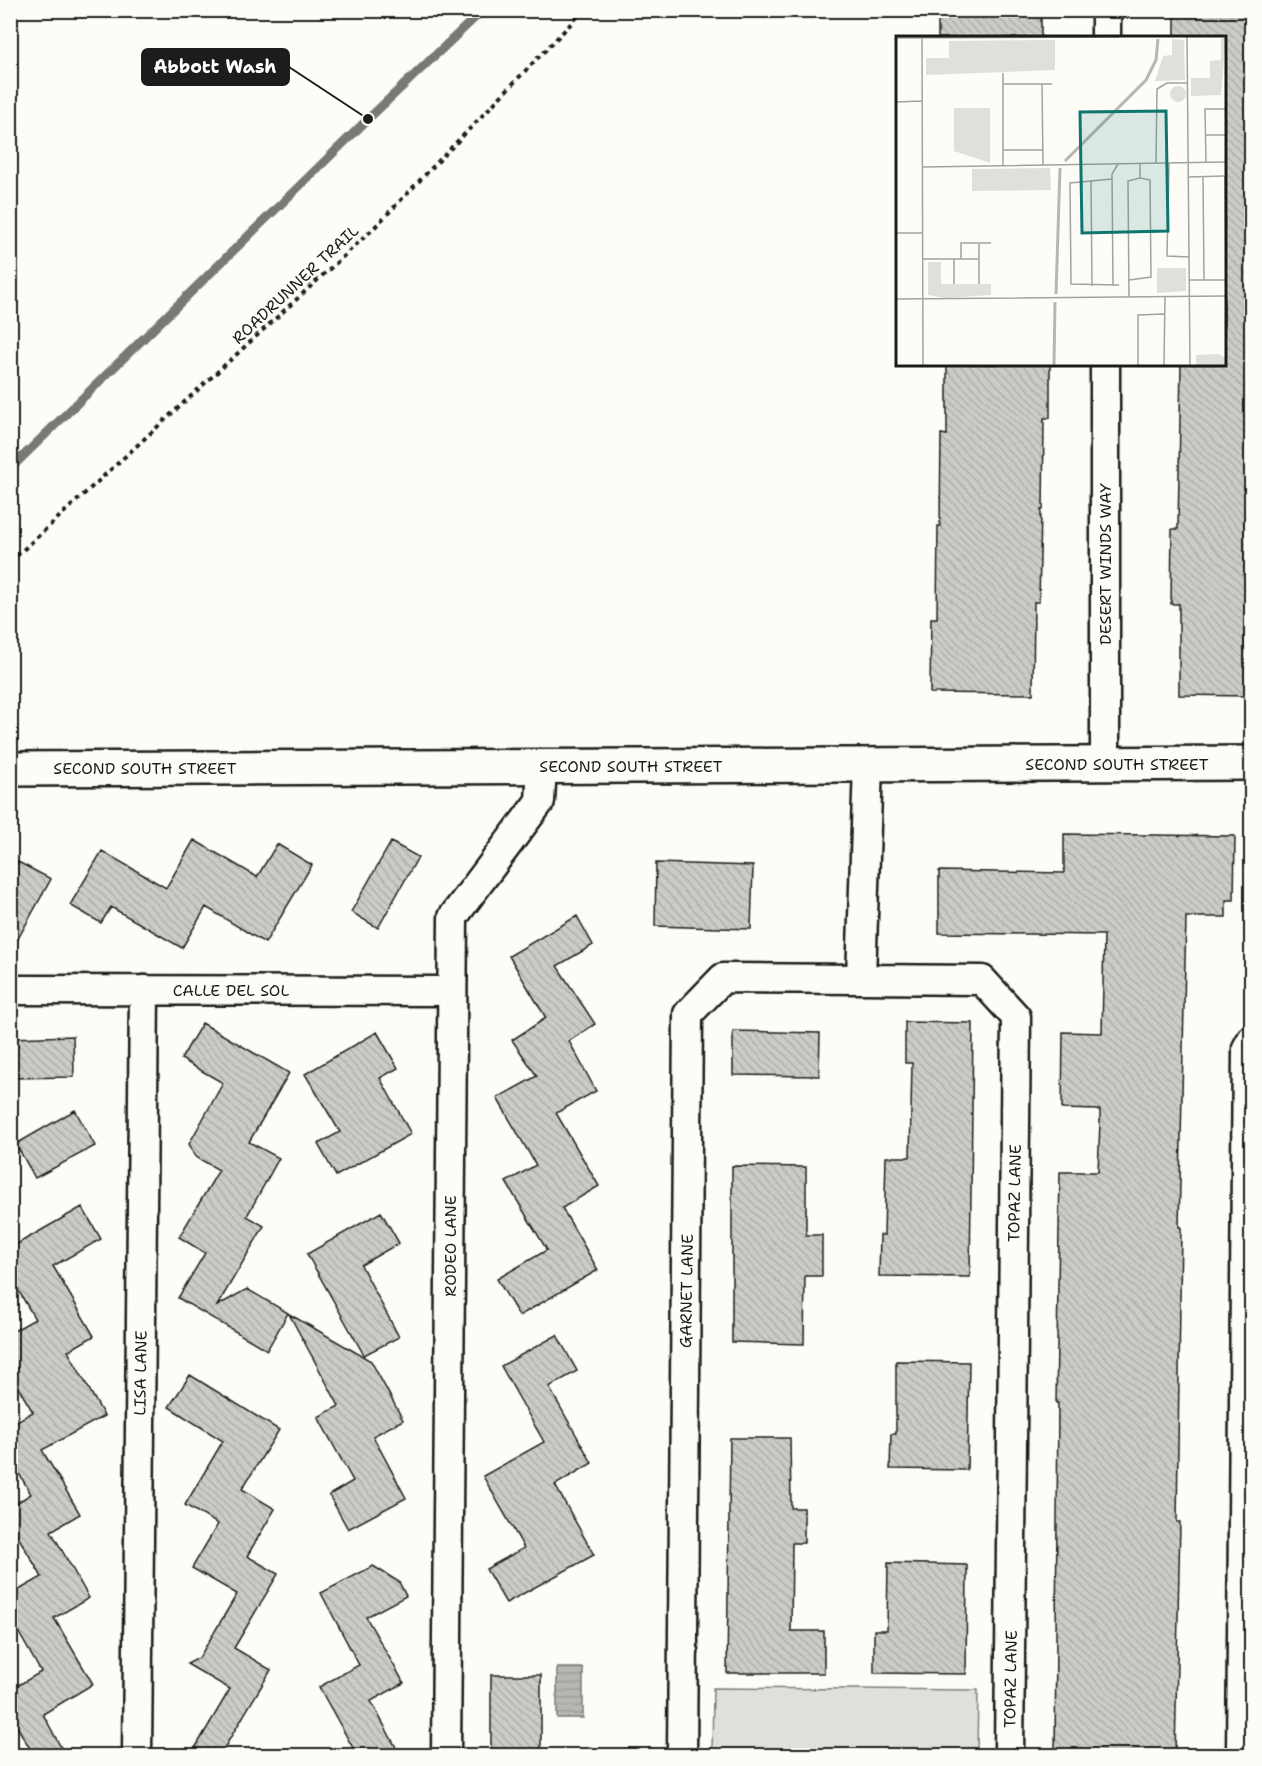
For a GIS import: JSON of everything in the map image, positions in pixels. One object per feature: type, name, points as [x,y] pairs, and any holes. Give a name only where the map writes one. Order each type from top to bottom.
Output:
[{"type":"street","points":[[1106,10],[1106,36]]},
{"type":"street","name":"DESERT WINDS WAY","points":[[1105,366],[1105,764]]},
{"type":"street","name":"SECOND SOUTH STREET","points":[[10,769],[1251,763]]},
{"type":"street","points":[[861,979],[868,764]]},
{"type":"street","name":"RODEO LANE","points":[[446,1755],[453,917],[540,801],[542,766]]},
{"type":"street","name":"GARNET LANE","points":[[682,1755],[688,1014],[723,978],[861,979]]},
{"type":"street","name":"TOPAZ LANE","points":[[861,979],[982,980],[1016,1017],[1009,1755]]},
{"type":"street","name":"CALLE DEL SOL","points":[[10,990],[452,991]]},
{"type":"street","name":"LISA LANE","points":[[137,1755],[144,990]]},
{"type":"street","points":[[1241,1755],[1247,1048],[1251,1039]]},
{"type":"path","name":"ROADRUNNER TRAIL","points":[[10,562],[371,231],[584,10]]},
{"type":"shaded area","points":[[557,1668],[583,1668],[583,1718],[557,1718]]},
{"type":"shaded area","points":[[713,1688],[978,1690],[977,1755],[712,1755]]},
{"type":"building","points":[[938,10],[1041,10],[1041,36],[938,36]]},
{"type":"building","points":[[1175,10],[1251,10],[1251,696],[1179,695],[1179,604],[1171,604],[1172,529],[1178,529],[1181,366],[1226,366],[1226,36],[1175,36]]},
{"type":"building","points":[[947,366],[1050,366],[1050,418],[1044,418],[1039,602],[1034,602],[1033,694],[930,693],[931,618],[937,618],[941,434],[947,435]]},
{"type":"building","points":[[1064,834],[1235,836],[1234,900],[1226,900],[1226,917],[1186,917],[1179,1227],[1181,1227],[1177,1522],[1180,1522],[1175,1755],[1055,1755],[1058,1403],[1056,1403],[1060,1172],[1098,1172],[1100,1122],[1100,1110],[1062,1109],[1063,1032],[1102,1033],[1104,935],[939,933],[939,871],[1064,873]]},
{"type":"building","points":[[194,840],[257,877],[277,844],[312,865],[265,943],[206,907],[182,948],[111,907],[101,923],[70,905],[102,851],[166,888]]},
{"type":"building","points":[[391,842],[418,857],[378,928],[351,912]]},
{"type":"building","points":[[18,862],[51,879],[10,953],[10,876]]},
{"type":"building","points":[[656,863],[753,866],[751,929],[655,926]]},
{"type":"building","points":[[577,916],[593,945],[557,966],[595,1024],[569,1041],[596,1091],[556,1113],[599,1186],[562,1208],[598,1270],[519,1316],[497,1279],[547,1250],[506,1182],[536,1165],[497,1098],[537,1076],[512,1040],[546,1018],[509,956]]},
{"type":"building","points":[[905,1022],[973,1023],[970,1277],[879,1276],[880,1235],[884,1235],[886,1157],[910,1157],[912,1063],[905,1063]]},
{"type":"building","points":[[202,1023],[289,1073],[249,1142],[279,1158],[247,1216],[264,1226],[217,1306],[247,1289],[288,1313],[267,1350],[178,1298],[205,1253],[179,1237],[219,1170],[196,1157],[189,1144],[223,1083],[181,1059]]},
{"type":"building","points":[[733,1031],[820,1033],[819,1076],[733,1075]]},
{"type":"building","points":[[377,1032],[398,1068],[380,1078],[411,1134],[336,1176],[318,1144],[340,1132],[305,1074]]},
{"type":"building","points":[[73,1036],[74,1077],[10,1078],[10,1038]]},
{"type":"building","points":[[75,1110],[95,1146],[35,1178],[16,1144]]},
{"type":"building","points":[[732,1166],[806,1167],[806,1235],[822,1235],[822,1276],[805,1276],[804,1344],[732,1342]]},
{"type":"building","points":[[82,1207],[101,1239],[53,1266],[94,1336],[68,1351],[104,1416],[42,1450],[80,1514],[51,1531],[89,1598],[54,1618],[93,1684],[43,1714],[65,1755],[34,1755],[10,1715],[10,1690],[41,1672],[10,1617],[10,1595],[42,1577],[10,1523],[10,1507],[31,1494],[10,1458],[10,1425],[33,1412],[10,1374],[10,1333],[35,1319],[10,1276],[10,1248]]},
{"type":"building","points":[[381,1212],[399,1243],[361,1265],[399,1337],[364,1355],[307,1254]]},
{"type":"building","points":[[289,1314],[371,1361],[403,1420],[373,1436],[406,1498],[348,1529],[329,1495],[353,1481],[318,1417],[339,1406]]},
{"type":"building","points":[[557,1335],[577,1371],[549,1387],[592,1463],[555,1485],[594,1555],[506,1603],[486,1569],[524,1548],[483,1476],[544,1442],[501,1366]]},
{"type":"building","points":[[896,1361],[969,1362],[967,1470],[890,1469],[891,1434],[896,1434]]},
{"type":"building","points":[[190,1375],[279,1430],[242,1489],[275,1509],[247,1556],[278,1574],[234,1648],[271,1670],[220,1755],[191,1755],[230,1689],[187,1664],[199,1658],[237,1594],[192,1568],[218,1524],[185,1505],[223,1441],[169,1407]]},
{"type":"building","points":[[730,1438],[790,1438],[791,1508],[804,1508],[804,1543],[792,1543],[791,1631],[824,1631],[824,1673],[727,1673]]},
{"type":"building","points":[[888,1563],[967,1565],[966,1674],[874,1673],[874,1630],[887,1630]]},
{"type":"building","points":[[373,1566],[399,1582],[406,1596],[366,1617],[404,1683],[371,1701],[400,1755],[357,1755],[319,1687],[359,1665],[321,1593]]},
{"type":"building","points":[[491,1675],[541,1675],[541,1755],[491,1755]]},
{"type":"waterway","points":[[10,469],[368,119],[483,10]]},
{"type":"place","name":"Abbott Wash","points":[[368,119]]}]
